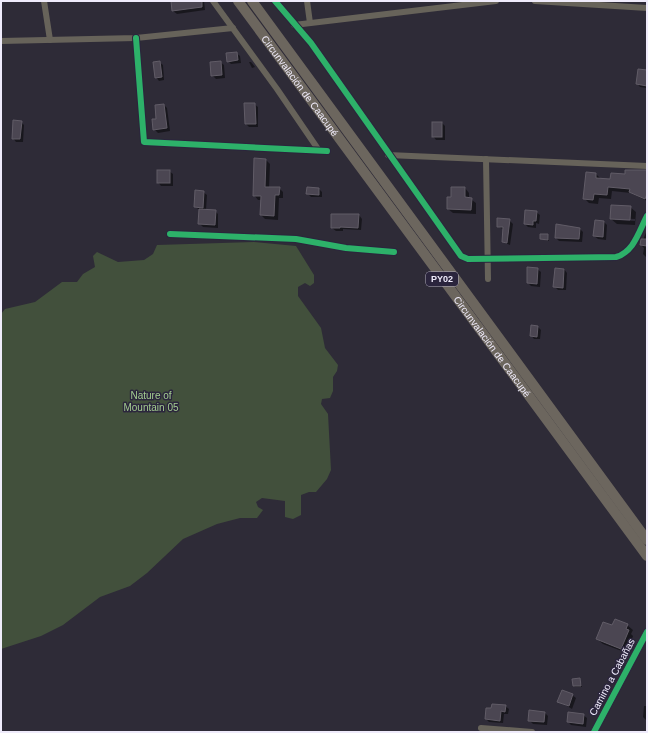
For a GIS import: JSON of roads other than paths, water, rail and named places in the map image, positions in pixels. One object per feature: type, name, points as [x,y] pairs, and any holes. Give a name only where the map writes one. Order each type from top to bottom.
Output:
[{"type":"highway","name":"Circunvalación de Caacupé","points":[[238,1],[647,556]]},
{"type":"highway","name":"Circunvalación de Caacupé","points":[[252,1],[647,540]]},
{"type":"street","points":[[44,1],[50,40]]},
{"type":"street","points":[[213,1],[318,150]]},
{"type":"street","points":[[275,1],[311,43],[461,256],[468,259],[616,257],[623,255],[630,250],[647,216]]},
{"type":"street","points":[[307,1],[310,23]]},
{"type":"street","points":[[294,25],[496,1]]},
{"type":"street","points":[[535,1],[647,8]]},
{"type":"street","points":[[1,41],[136,38],[233,28]]},
{"type":"street","points":[[136,38],[144,142],[327,150]]},
{"type":"street","points":[[388,154],[647,166]]},
{"type":"street","points":[[486,159],[488,279]]},
{"type":"street","points":[[170,234],[296,239],[346,248],[394,252]]},
{"type":"street","name":"Camino a Cabañas","points":[[594,732],[647,632]]},
{"type":"street","points":[[481,728],[532,732]]},
{"type":"park label","name":"Nature of Mountain 05","points":[[151,400]]}]
